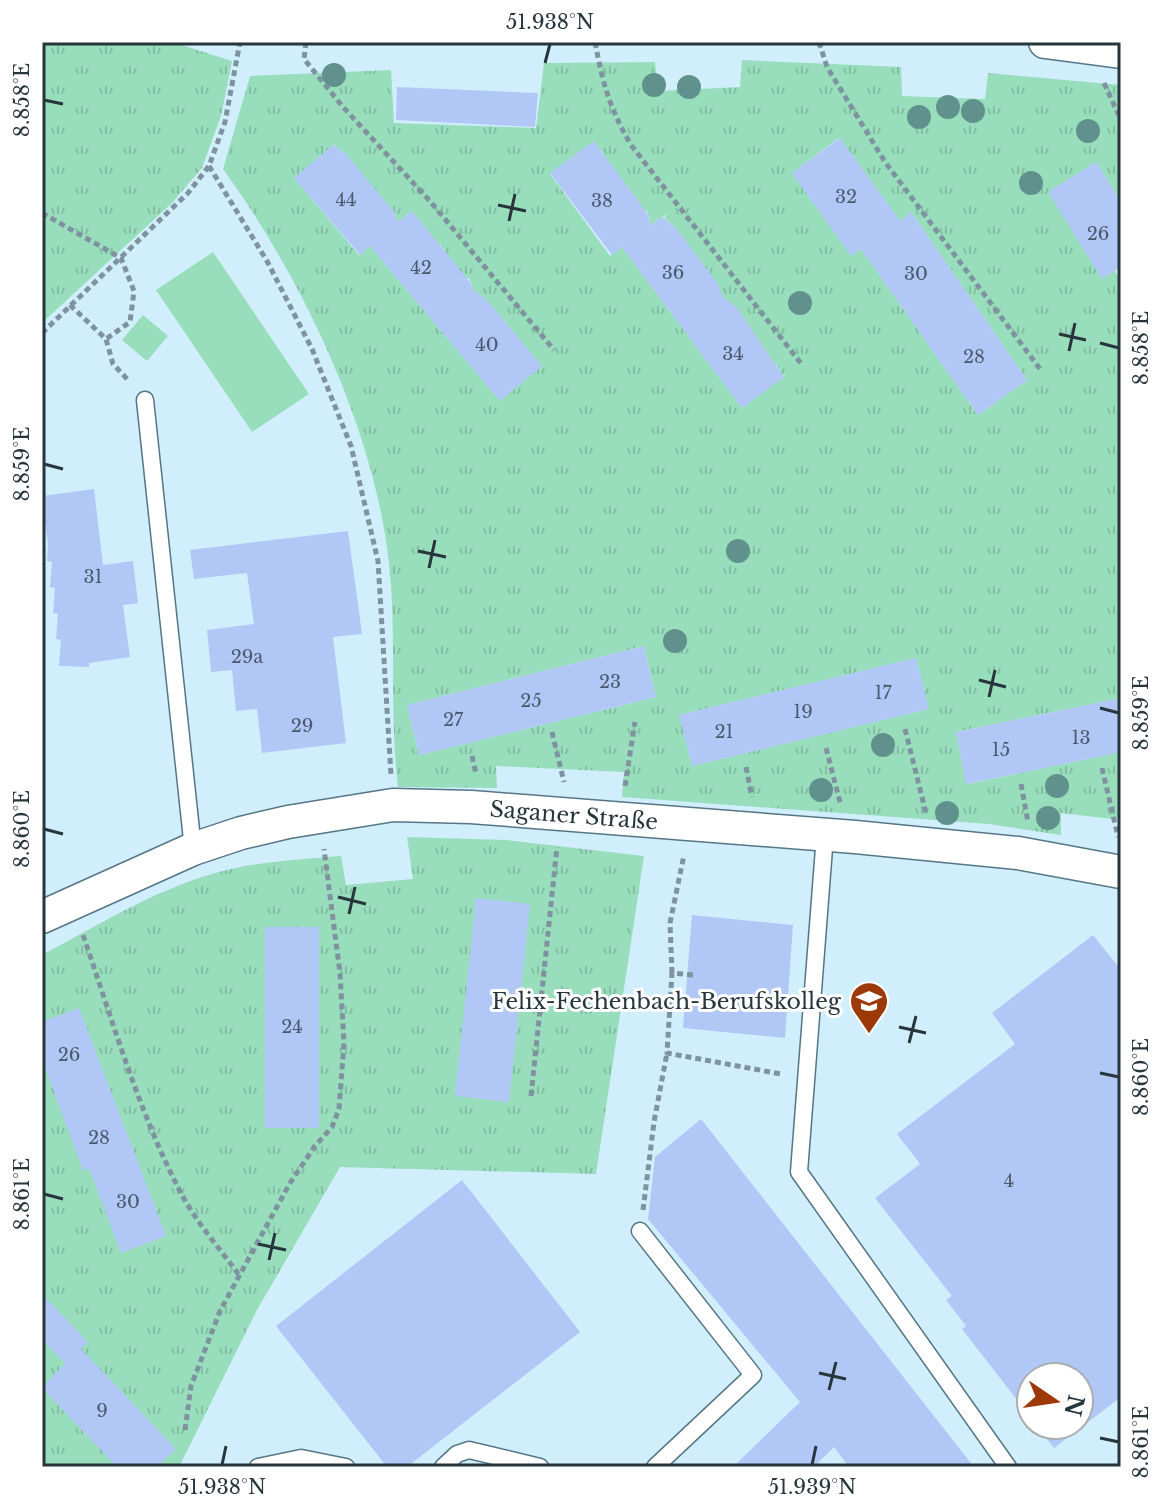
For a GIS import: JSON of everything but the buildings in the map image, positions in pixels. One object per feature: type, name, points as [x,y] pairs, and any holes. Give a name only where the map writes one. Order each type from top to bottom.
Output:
[{"type":"street","points":[[1048,42],[1121,52]]},
{"type":"street","name":"Saganer Straße","points":[[42,917],[193,849],[241,833],[319,816],[393,805],[433,805],[837,836],[1018,853],[1121,872]]},
{"type":"lane","points":[[145,400],[193,849]]},
{"type":"lane","points":[[837,836],[806,1078],[799,1172],[1008,1467]]},
{"type":"lane","points":[[640,1231],[753,1375],[655,1467]]},
{"type":"lane","points":[[443,1467],[457,1454],[469,1450],[540,1467]]},
{"type":"lane","points":[[258,1467],[301,1458],[346,1467]]},
{"type":"path","points":[[42,333],[188,193],[209,166],[225,122],[240,42]]},
{"type":"path","points":[[306,42],[304,59],[338,101],[429,200],[554,350]]},
{"type":"path","points":[[595,42],[612,113],[631,145],[803,366]]},
{"type":"path","points":[[819,42],[827,67],[885,162],[1040,369]]},
{"type":"path","points":[[209,166],[267,261],[299,324],[351,446],[378,561],[393,805]]},
{"type":"path","points":[[42,213],[121,258],[134,291],[130,322],[106,339]]},
{"type":"path","points":[[70,305],[106,339],[113,364],[145,400]]},
{"type":"path","points":[[621,819],[635,722]]},
{"type":"path","points":[[905,729],[934,845]]},
{"type":"path","points":[[531,1096],[566,815],[552,732]]},
{"type":"path","points":[[826,748],[837,836]]},
{"type":"path","points":[[1102,768],[1118,838]]},
{"type":"path","points":[[185,1430],[191,1386],[220,1311],[290,1183],[332,1127],[339,1109],[344,1043],[340,973],[319,816]]},
{"type":"path","points":[[640,1231],[654,1122],[667,1053],[672,973],[670,923],[693,824]]},
{"type":"path","points":[[73,904],[142,1102],[170,1169],[184,1198],[239,1275]]},
{"type":"path","points":[[672,973],[693,975]]},
{"type":"path","points":[[667,1053],[806,1078]]},
{"type":"green space","points":[[42,42],[172,42],[232,61],[221,116],[202,168],[172,203],[42,323]]},
{"type":"green space","points":[[742,60],[901,67],[902,96],[985,99],[988,73],[1121,85],[1121,202],[1096,162],[1115,271],[1121,281],[1121,698],[956,732],[967,784],[1121,752],[1121,820],[1061,813],[1061,835],[989,824],[622,797],[624,772],[496,766],[497,788],[398,787],[389,563],[368,460],[351,408],[306,306],[280,258],[223,169],[250,76],[391,70],[394,123],[536,128],[544,63],[655,62],[658,91],[740,87]],"holes":[[[839,138],[900,221],[911,212],[1027,380],[978,415],[861,249],[851,255],[792,173]],[[595,141],[593,145],[603,152],[601,156],[629,188],[642,212],[647,211],[651,225],[667,214],[664,218],[674,226],[672,230],[700,260],[773,366],[777,365],[782,376],[786,374],[742,408],[622,247],[610,256],[551,175]],[[337,142],[334,146],[345,153],[344,157],[364,176],[388,211],[393,210],[398,222],[412,211],[411,215],[421,222],[419,226],[436,246],[440,244],[464,279],[469,278],[474,291],[486,299],[484,303],[505,321],[529,356],[534,355],[538,367],[542,365],[500,401],[370,246],[359,255],[295,179]],[[644,646],[656,697],[419,755],[407,705]],[[916,658],[928,709],[692,766],[680,715]]]},
{"type":"green space","points":[[213,252],[309,394],[252,432],[156,290]]},
{"type":"green space","points":[[143,315],[168,336],[147,361],[122,340]]},
{"type":"green space","points":[[407,837],[506,840],[644,856],[596,1174],[340,1167],[257,1310],[179,1467],[42,1467],[42,955],[158,894],[231,869],[341,856],[346,885],[413,879]]},
{"type":"place","name":"Felix-Fechenbach-Berufskolleg","points":[[869,1035]]}]
